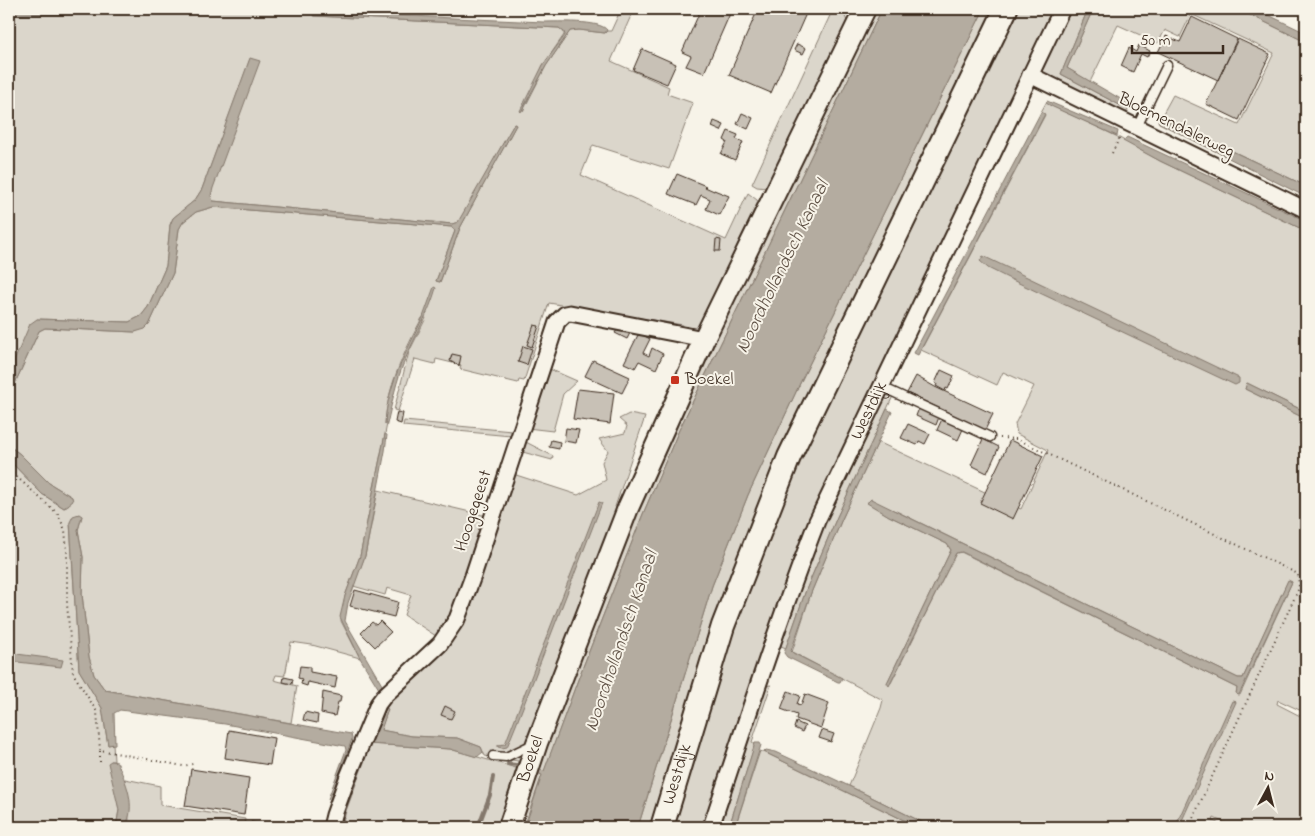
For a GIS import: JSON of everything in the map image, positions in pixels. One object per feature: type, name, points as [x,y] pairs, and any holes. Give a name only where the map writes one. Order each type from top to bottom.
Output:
[{"type":"main road","name":"Westdijk","points":[[662,827],[723,626],[789,457],[1006,9]]},
{"type":"street","name":"Boekel","points":[[509,827],[537,743],[628,508],[704,339],[864,9]]},
{"type":"street","name":"Westdijk","points":[[712,827],[759,678],[817,521],[1062,9]]},
{"type":"street","name":"Bloemendalerweg","points":[[1030,75],[1306,210]]},
{"type":"street","name":"Hoogegeest","points":[[331,827],[350,770],[378,704],[384,696],[440,644],[457,619],[476,568],[557,322],[565,314],[570,314],[704,339]]},
{"type":"lane","points":[[1133,125],[1167,65]]},
{"type":"lane","points":[[882,387],[990,437]]},
{"type":"lane","points":[[493,756],[506,756],[537,743]]},
{"type":"path","points":[[1112,153],[1133,125]]},
{"type":"path","points":[[990,437],[1017,439],[1298,574],[1299,588],[1189,827]]},
{"type":"path","points":[[9,470],[58,514],[65,530],[67,604],[73,673],[97,712],[100,762]]},
{"type":"path","points":[[100,750],[183,766],[193,764]]},
{"type":"shaded area","points":[[145,9],[317,9],[318,11],[315,11],[314,16],[559,28],[564,32],[564,35],[543,65],[523,111],[546,66],[570,31],[579,30],[605,33],[611,31],[621,9],[634,9],[611,61],[669,87],[667,94],[693,103],[669,169],[593,145],[581,175],[726,240],[748,193],[757,200],[760,206],[701,330],[681,331],[683,325],[549,303],[524,381],[519,380],[518,383],[460,369],[461,365],[436,359],[435,364],[415,359],[398,411],[394,410],[409,352],[426,318],[422,318],[403,356],[389,396],[385,424],[387,424],[360,556],[345,596],[341,621],[360,658],[312,645],[291,642],[284,676],[276,675],[274,680],[297,686],[291,723],[105,690],[94,675],[89,657],[82,594],[83,557],[78,530],[82,516],[70,522],[79,670],[102,708],[108,745],[113,744],[114,761],[111,761],[119,810],[116,827],[9,827],[9,460],[42,494],[64,508],[67,507],[72,497],[49,483],[20,454],[9,446],[9,396],[39,331],[45,328],[135,332],[149,325],[173,273],[179,229],[183,222],[196,212],[213,207],[452,227],[455,231],[436,281],[440,282],[460,228],[516,125],[514,124],[459,222],[452,224],[213,201],[210,196],[250,59],[202,189],[195,200],[173,218],[170,225],[166,266],[148,307],[141,316],[129,322],[37,319],[9,373],[9,15],[94,14]]},
{"type":"shaded area","points":[[833,9],[842,10],[848,23],[767,188],[757,187],[752,184]]},
{"type":"shaded area","points":[[871,9],[882,9],[679,430],[643,514],[544,772],[539,770],[542,775],[524,827],[513,827],[646,482]]},
{"type":"shaded area","points":[[984,9],[1000,9],[870,278],[655,827],[638,827],[712,586],[748,495],[802,379]]},
{"type":"shaded area","points":[[1014,9],[1057,9],[861,418],[706,827],[668,827],[770,516]]},
{"type":"shaded area","points":[[1069,9],[1088,9],[1061,74],[1129,110],[1122,115],[1039,74]]},
{"type":"shaded area","points":[[1093,9],[1238,9],[1306,42],[1306,186],[1161,117],[1173,95],[1239,125],[1274,53],[1191,14],[1180,37],[1165,30],[1158,43],[1118,25],[1090,82],[1067,68]]},
{"type":"shaded area","points":[[1046,103],[1116,136],[1160,161],[1306,231],[1306,412],[1247,383],[1245,389],[1306,419],[1306,713],[1278,700],[1277,704],[1306,719],[1306,827],[1234,827],[1214,818],[1213,821],[1226,827],[932,827],[849,786],[883,700],[792,652],[811,593],[842,519],[878,442],[1021,509],[1048,450],[1017,434],[1015,424],[1034,386],[1003,372],[997,385],[921,350],[1045,115],[1041,112]],"holes":[[[867,502],[896,511],[1238,678],[1243,678],[1288,581],[1292,582],[1240,695],[1236,694],[1237,688],[961,552],[956,553],[891,683],[887,683],[951,550],[947,544],[889,516]]]},
{"type":"shaded area","points":[[545,367],[577,381],[563,394],[553,431],[527,428]]},
{"type":"shaded area","points":[[886,394],[893,396],[837,517],[806,590],[786,648],[776,644],[803,568]]},
{"type":"shaded area","points":[[629,414],[645,417],[615,507],[621,511],[528,743],[511,751],[492,751],[490,757],[485,756],[481,747],[457,738],[412,736],[380,730],[388,710],[368,744],[450,749],[516,768],[518,761],[512,760],[508,762],[502,760],[525,751],[501,827],[336,827],[383,703],[439,651],[513,474],[578,495],[606,480],[602,462],[608,451],[599,439],[625,433],[627,426],[619,419]]},
{"type":"shaded area","points":[[404,421],[512,431],[511,436],[403,426]]},
{"type":"shaded area","points":[[522,440],[553,456],[552,460],[519,451]]},
{"type":"shaded area","points":[[378,490],[487,516],[457,605],[442,636],[436,636],[404,615],[411,595],[387,588],[385,595],[353,586],[365,556]]},
{"type":"shaded area","points":[[771,685],[752,742],[755,744],[729,827],[719,827],[745,740],[765,686]]},
{"type":"shaded area","points":[[760,751],[766,753],[918,827],[735,827]]},
{"type":"shaded area","points":[[125,779],[160,786],[160,805],[245,819],[244,827],[125,827],[129,820]]},
{"type":"water","points":[[9,9],[145,9],[94,14],[9,15]]},
{"type":"water","name":"Noordhollandsch Kanaal","points":[[882,9],[984,9],[802,379],[748,495],[712,586],[638,827],[525,827],[542,775],[537,773],[538,769],[544,771],[643,514],[679,430]]},
{"type":"water","points":[[1088,9],[1093,9],[1067,68],[1131,105],[1129,110],[1061,74]]},
{"type":"water","points":[[1238,9],[1256,9],[1306,33],[1306,42]]},
{"type":"water","points":[[315,11],[515,21],[578,22],[596,25],[607,30],[605,33],[579,30],[570,31],[546,66],[521,112],[543,65],[565,35],[559,28],[313,16]]},
{"type":"water","points":[[250,58],[260,61],[213,188],[211,196],[213,201],[452,224],[458,222],[514,124],[516,125],[460,228],[440,282],[436,281],[455,231],[452,227],[213,207],[196,212],[183,222],[179,229],[173,273],[149,325],[145,329],[135,332],[45,328],[39,331],[9,396],[9,373],[30,324],[37,319],[129,322],[141,316],[148,307],[166,266],[170,225],[173,218],[195,200],[202,189]]},
{"type":"water","points":[[1047,101],[1118,131],[1117,136],[1053,107],[1046,103]]},
{"type":"water","points":[[1041,112],[1045,114],[918,355],[914,353]]},
{"type":"water","points":[[1160,117],[1306,186],[1306,197],[1159,123]]},
{"type":"water","points":[[1127,137],[1306,221],[1306,231],[1160,161],[1123,141]]},
{"type":"water","points":[[983,256],[1239,378],[1239,383],[1235,385],[1008,278],[988,268],[980,261]]},
{"type":"water","points":[[434,287],[436,288],[430,306],[402,368],[394,392],[387,424],[385,424],[394,382],[423,317]]},
{"type":"water","points":[[1247,383],[1306,412],[1306,419],[1245,389]]},
{"type":"water","points":[[887,409],[892,412],[842,519],[811,593],[791,651],[842,678],[838,682],[787,657],[784,653],[806,590],[837,517]]},
{"type":"water","points":[[385,434],[387,435],[385,451],[365,556],[348,603],[345,621],[382,685],[379,689],[360,658],[340,617],[345,596],[360,556]]},
{"type":"water","points":[[9,446],[20,454],[49,483],[72,497],[73,501],[64,508],[42,494],[9,460]]},
{"type":"water","points":[[871,499],[1238,678],[1243,678],[1288,580],[1292,582],[1239,695],[1236,694],[1237,688],[962,552],[956,553],[889,686],[887,683],[951,550],[947,544],[889,516],[867,503]]},
{"type":"water","points":[[599,502],[602,503],[507,747],[498,747],[498,745],[505,744]]},
{"type":"water","points":[[79,514],[82,516],[78,530],[83,557],[82,594],[89,657],[94,675],[105,690],[351,734],[352,739],[330,800],[328,799],[346,750],[345,746],[225,724],[120,710],[114,713],[115,744],[108,745],[102,708],[79,670],[70,522],[73,516]]},
{"type":"water","points":[[9,653],[63,660],[61,667],[9,661]]},
{"type":"water","points":[[1232,701],[1236,702],[1179,827],[1175,827]]},
{"type":"water","points":[[386,708],[388,709],[381,730],[412,736],[457,738],[481,747],[483,752],[477,757],[450,749],[368,744]]},
{"type":"water","points":[[755,743],[760,743],[761,745],[735,827],[729,827]]},
{"type":"water","points":[[766,750],[776,752],[932,827],[918,827],[764,752]]},
{"type":"water","points":[[111,761],[117,762],[129,794],[130,811],[125,827],[116,827],[119,810],[108,763]]},
{"type":"building","points":[[701,9],[732,9],[704,73],[686,66],[691,56],[682,52]]},
{"type":"building","points":[[758,9],[808,9],[771,93],[729,75]]},
{"type":"building","points":[[1192,17],[1237,39],[1218,80],[1158,52],[1166,36],[1180,42]]},
{"type":"building","points":[[1238,39],[1270,54],[1239,120],[1206,104]]},
{"type":"building","points":[[797,44],[806,48],[803,54],[794,50]]},
{"type":"building","points":[[1139,45],[1150,51],[1147,57],[1141,54],[1133,72],[1121,66],[1129,48],[1136,52]]},
{"type":"building","points":[[642,49],[676,64],[667,84],[633,70]]},
{"type":"building","points":[[742,113],[753,118],[748,129],[737,124]]},
{"type":"building","points":[[714,121],[724,125],[721,131],[712,127]]},
{"type":"building","points":[[728,131],[738,135],[736,139],[743,142],[735,160],[721,154],[727,142],[724,140]]},
{"type":"building","points":[[677,174],[729,196],[719,215],[706,209],[710,199],[701,195],[696,205],[668,194]]},
{"type":"building","points":[[716,239],[721,240],[720,251],[715,251]]},
{"type":"building","points":[[534,325],[539,326],[532,347],[527,345]]},
{"type":"building","points":[[619,327],[630,333],[627,339],[615,333]]},
{"type":"building","points":[[639,333],[650,339],[643,353],[649,356],[652,348],[663,354],[656,369],[639,361],[635,368],[624,363]]},
{"type":"building","points":[[523,346],[532,349],[527,365],[518,362]]},
{"type":"building","points":[[452,354],[461,356],[459,366],[450,361]]},
{"type":"building","points":[[593,360],[630,377],[622,393],[585,376]]},
{"type":"building","points":[[941,370],[954,376],[948,389],[946,388],[945,391],[936,386],[937,384],[935,383]]},
{"type":"building","points":[[916,376],[993,414],[985,430],[907,393]]},
{"type":"building","points":[[578,389],[614,393],[610,424],[573,419]]},
{"type":"building","points":[[919,408],[939,417],[936,425],[916,416]]},
{"type":"building","points":[[397,412],[403,413],[401,424],[395,422]]},
{"type":"building","points":[[942,419],[963,429],[958,440],[937,430]]},
{"type":"building","points":[[908,424],[930,434],[925,444],[919,441],[917,445],[901,438]]},
{"type":"building","points":[[566,428],[579,430],[576,443],[564,441]]},
{"type":"building","points":[[983,439],[999,447],[987,473],[971,465]]},
{"type":"building","points":[[551,440],[560,442],[559,449],[549,447]]},
{"type":"building","points":[[1010,440],[1043,456],[1013,519],[980,503]]},
{"type":"building","points":[[355,590],[398,602],[394,617],[350,606]]},
{"type":"building","points":[[380,621],[391,632],[375,647],[361,633],[372,622],[376,625]]},
{"type":"building","points":[[300,666],[310,667],[310,672],[337,677],[335,688],[308,682],[307,686],[301,684],[302,679],[298,678]]},
{"type":"building","points":[[284,677],[293,679],[292,684],[283,682]]},
{"type":"building","points":[[788,691],[800,696],[797,704],[801,705],[805,694],[829,703],[821,728],[796,719],[797,715],[781,709]]},
{"type":"building","points":[[323,692],[341,696],[335,716],[321,713]]},
{"type":"building","points":[[445,706],[455,711],[451,719],[441,715]]},
{"type":"building","points":[[305,712],[318,715],[317,723],[303,720]]},
{"type":"building","points":[[796,722],[805,726],[802,732],[794,728]]},
{"type":"building","points":[[229,730],[274,738],[270,765],[225,758]]},
{"type":"building","points":[[822,730],[834,734],[831,742],[819,738]]},
{"type":"building","points":[[191,769],[249,778],[244,815],[185,806]]},
{"type":"building","points":[[251,822],[260,823],[259,827],[250,827]]},
{"type":"waterway","points":[[340,827],[365,755]]},
{"type":"waterway","points":[[508,764],[517,765]]},
{"type":"waterway","points":[[478,827],[490,795],[493,777]]},
{"type":"place","name":"Boekel","points":[[675,380]]}]
